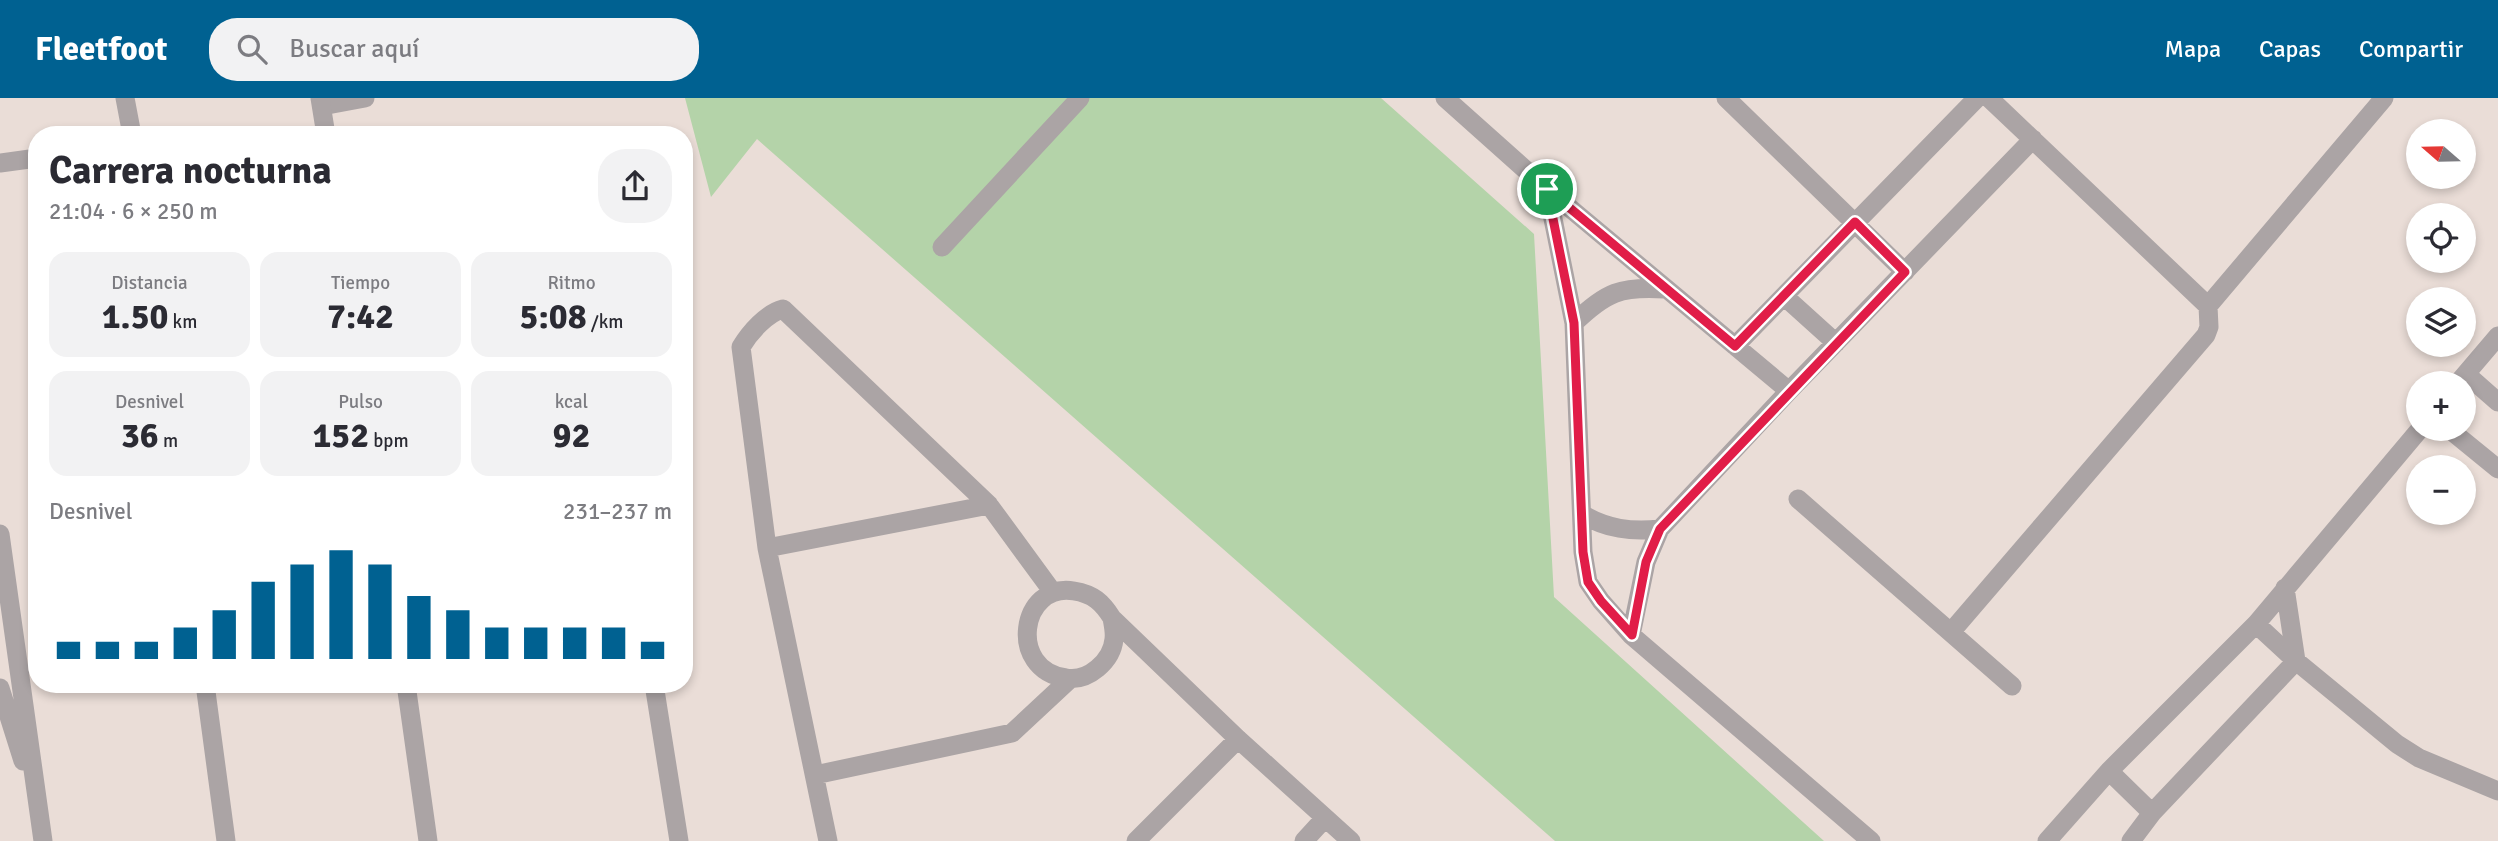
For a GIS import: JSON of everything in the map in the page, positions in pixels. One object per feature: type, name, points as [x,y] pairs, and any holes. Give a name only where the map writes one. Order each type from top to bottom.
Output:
[{"type":"street","points":[[125,98],[130,126]]},
{"type":"street","points":[[325,126],[321,102],[365,98]]},
{"type":"street","points":[[942,247],[1080,98]]},
{"type":"street","points":[[1445,98],[1547,189],[1789,391]]},
{"type":"street","points":[[1727,98],[1905,272]]},
{"type":"street","points":[[1735,346],[1977,98]]},
{"type":"street","points":[[1989,98],[2208,306]]},
{"type":"street","points":[[1951,632],[2206,335],[2209,327],[2208,306],[2384,98]]},
{"type":"street","points":[[1632,635],[1646,562],[1660,529],[1789,391],[2033,139]]},
{"type":"street","points":[[0,163],[28,159]]},
{"type":"street","points":[[1547,189],[1574,323],[1583,552],[1588,582],[1601,601],[1632,635],[1871,841]]},
{"type":"street","points":[[1574,323],[1594,303],[1633,287],[1665,289]]},
{"type":"street","points":[[1784,296],[1836,343]]},
{"type":"street","points":[[828,841],[766,548],[741,347],[747,338],[774,312],[783,309],[989,505],[1052,591]]},
{"type":"street","points":[[2469,371],[2498,336]]},
{"type":"street","points":[[2476,388],[2498,402]]},
{"type":"street","points":[[2047,841],[2109,771],[2256,624],[2410,441]]},
{"type":"street","points":[[2464,441],[2498,469]]},
{"type":"street","points":[[1798,499],[2012,686]]},
{"type":"street","points":[[766,548],[989,505]]},
{"type":"street","points":[[1581,514],[1599,524],[1617,529],[1660,529]]},
{"type":"street","points":[[0,534],[43,841]]},
{"type":"street","points":[[2284,588],[2296,661]]},
{"type":"street","points":[[1112,618],[1114,642],[1101,666],[1087,676],[1069,679],[1053,676],[1039,666],[1029,651],[1026,634],[1029,617],[1052,591],[1071,590],[1088,594],[1102,603],[1112,618],[1238,739],[1351,841]]},
{"type":"street","points":[[2256,624],[2296,661],[2397,744],[2419,758],[2498,791]]},
{"type":"street","points":[[2131,841],[2152,813],[2296,661]]},
{"type":"street","points":[[816,775],[1012,733],[1069,679]]},
{"type":"street","points":[[0,688],[40,817]]},
{"type":"street","points":[[206,693],[226,841]]},
{"type":"street","points":[[407,693],[428,841]]},
{"type":"street","points":[[655,693],[679,841]]},
{"type":"street","points":[[1136,841],[1238,739]]},
{"type":"street","points":[[2109,771],[2152,813]]},
{"type":"street","points":[[1304,841],[1325,818]]},
{"type":"green space","points":[[685,98],[1381,98],[1534,234],[1554,597],[1824,841],[1555,841],[757,139],[711,197]]},
{"type":"route","points":[[1547,189],[1735,346],[1855,222],[1905,272],[1660,529],[1646,562],[1632,635],[1601,601],[1588,582],[1583,552],[1574,323],[1547,189]]}]
